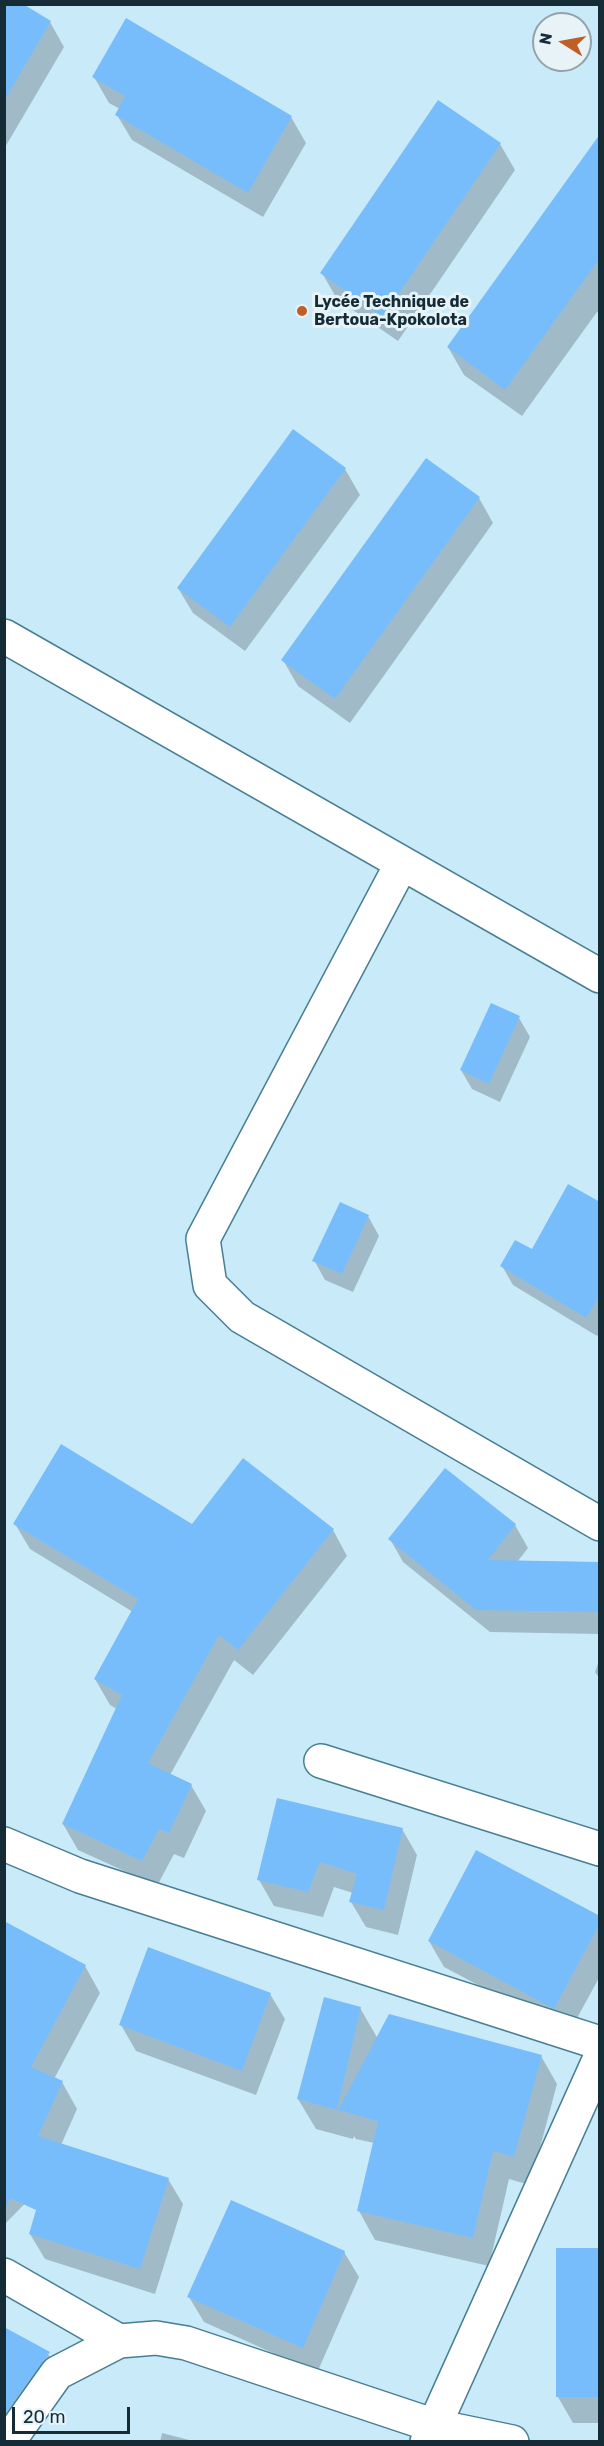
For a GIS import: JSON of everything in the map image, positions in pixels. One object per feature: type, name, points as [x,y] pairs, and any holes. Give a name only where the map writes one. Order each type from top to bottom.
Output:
[{"type":"street","points":[[4,636],[600,976]]},
{"type":"street","points":[[402,863],[203,1239],[210,1285],[242,1317],[600,1524]]},
{"type":"street","points":[[321,1761],[600,1849]]},
{"type":"street","points":[[4,1844],[80,1876],[600,2043]]},
{"type":"street","points":[[431,2434],[600,2058]]},
{"type":"street","points":[[4,2275],[119,2340]]},
{"type":"street","points":[[8,2442],[57,2373],[119,2340],[156,2338],[186,2343],[431,2434],[512,2442]]},
{"type":"building","points":[[4,4],[23,4],[51,21],[4,101]]},
{"type":"building","points":[[126,18],[292,116],[248,193],[115,115],[125,96],[92,77]]},
{"type":"building","points":[[438,100],[501,143],[383,317],[320,273]]},
{"type":"building","points":[[600,134],[600,258],[505,390],[447,347]]},
{"type":"building","points":[[293,429],[346,468],[230,627],[177,588]]},
{"type":"building","points":[[426,458],[480,497],[335,699],[281,660]]},
{"type":"building","points":[[491,1003],[520,1016],[489,1084],[460,1070]]},
{"type":"building","points":[[568,1184],[600,1202],[600,1295],[586,1318],[500,1266],[515,1240],[532,1249]]},
{"type":"building","points":[[340,1202],[369,1215],[342,1274],[312,1261]]},
{"type":"building","points":[[61,1444],[192,1524],[243,1458],[334,1529],[238,1650],[219,1635],[148,1763],[192,1784],[169,1833],[159,1829],[142,1861],[62,1824],[122,1695],[94,1679],[138,1599],[13,1524]]},
{"type":"building","points":[[445,1468],[516,1524],[488,1560],[600,1562],[600,1612],[476,1610],[388,1539]]},
{"type":"building","points":[[277,1798],[403,1828],[384,1910],[349,1902],[357,1874],[320,1862],[308,1892],[257,1880]]},
{"type":"building","points":[[476,1850],[600,1916],[600,1923],[554,2009],[428,1941]]},
{"type":"building","points":[[4,1921],[86,1965],[31,2067],[63,2081],[38,2136],[169,2178],[140,2269],[29,2234],[36,2210],[10,2198],[4,2211]]},
{"type":"building","points":[[148,1947],[271,1993],[242,2071],[119,2025]]},
{"type":"building","points":[[324,1997],[361,2007],[337,2110],[297,2099]]},
{"type":"building","points":[[389,2014],[542,2055],[514,2157],[493,2151],[473,2238],[357,2211],[378,2121],[338,2110]]},
{"type":"building","points":[[231,2200],[345,2251],[303,2348],[187,2297]]},
{"type":"building","points":[[556,2248],[600,2248],[600,2397],[556,2397]]},
{"type":"building","points":[[4,2327],[50,2352],[4,2415]]},
{"type":"place","name":"Lycée Technique de Bertoua-Kpokolota","points":[[302,311]]}]
